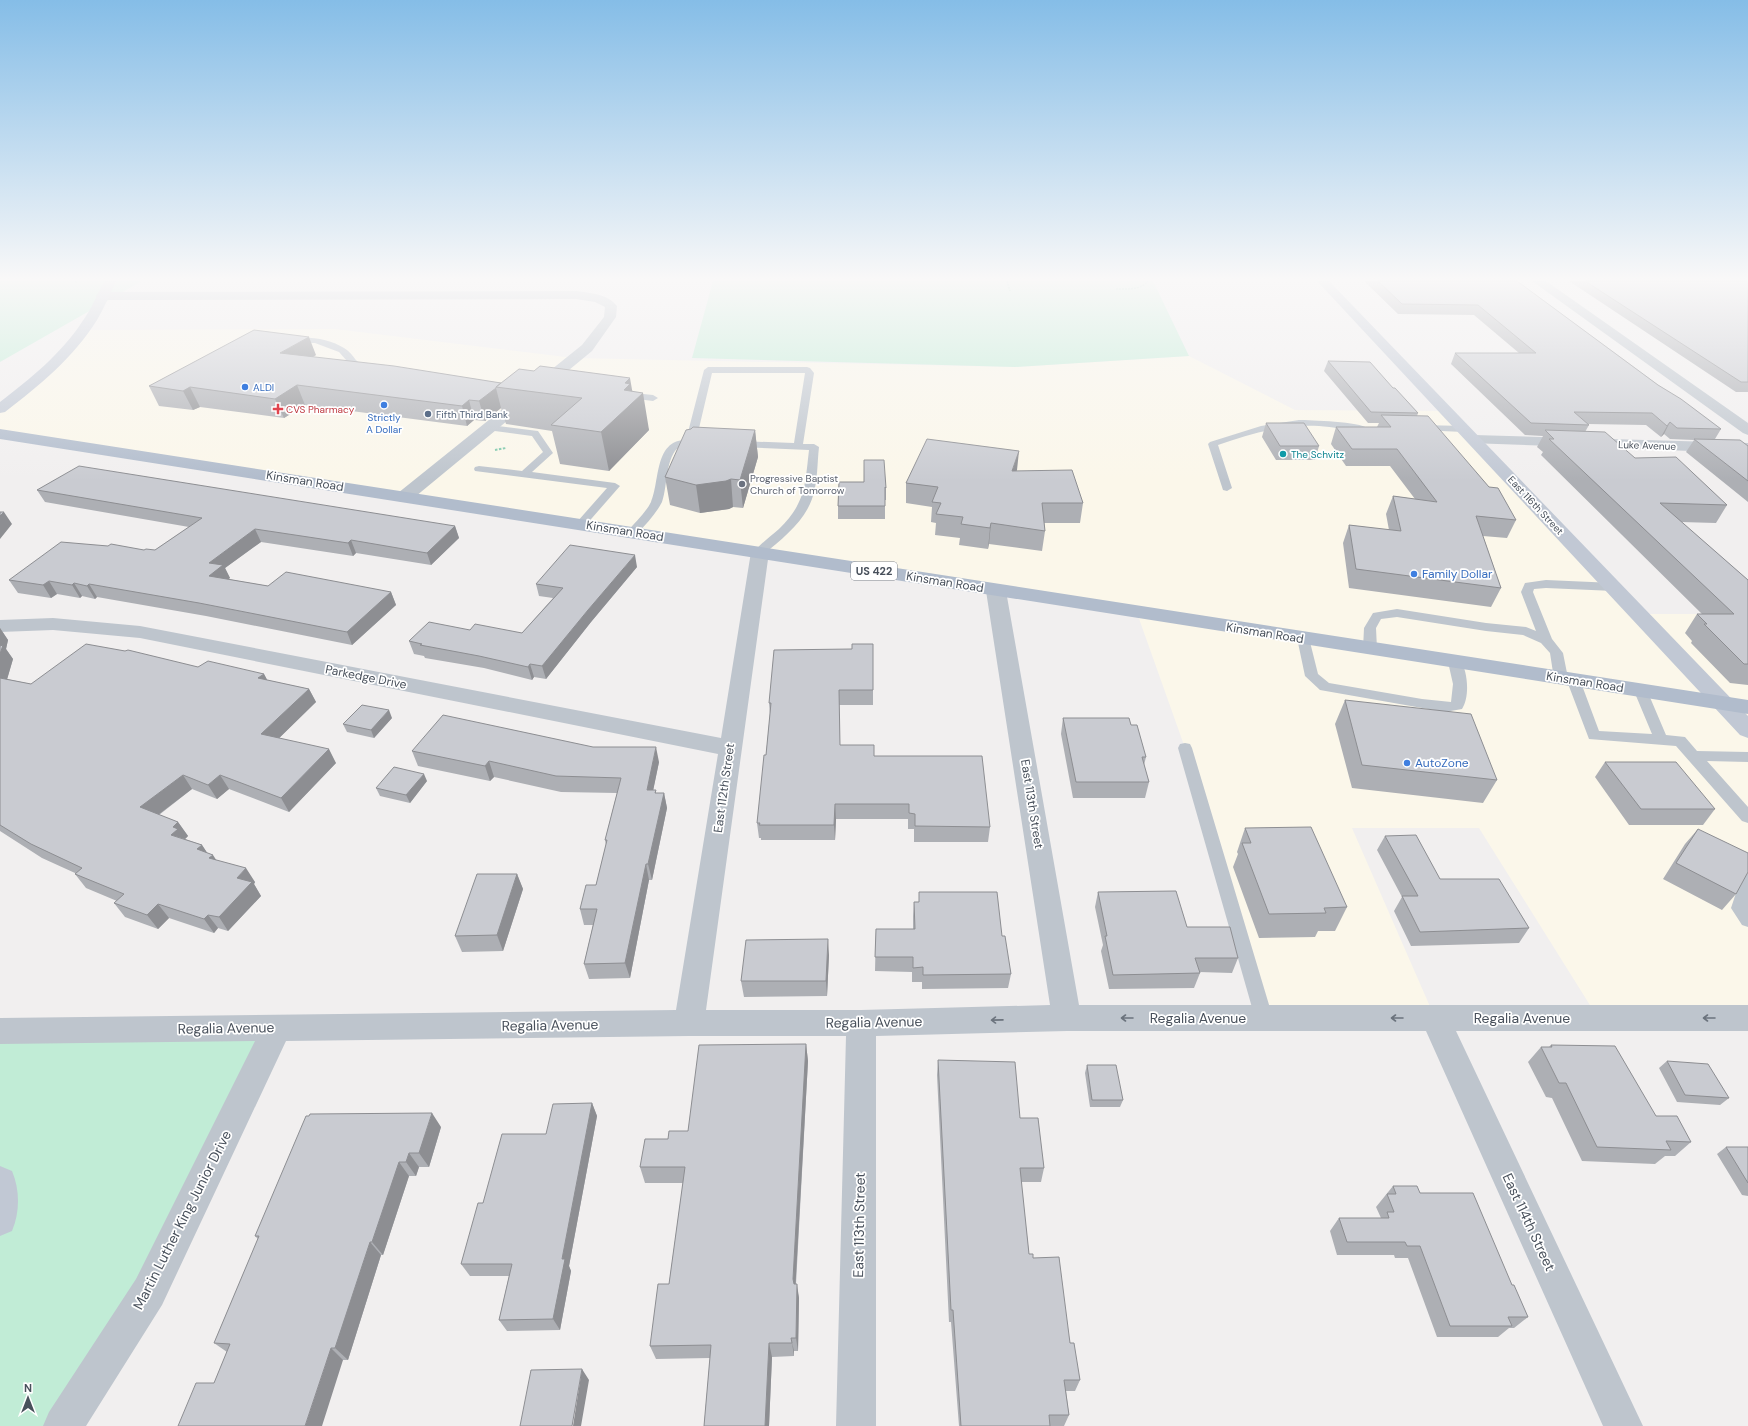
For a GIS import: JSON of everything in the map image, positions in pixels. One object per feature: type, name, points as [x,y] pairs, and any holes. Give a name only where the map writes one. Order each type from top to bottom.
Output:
[{"type":"main road","points":[[0,408],[30,385],[68,348]]},
{"type":"main road","name":"East 116th Street","points":[[1387,348],[1748,730]]},
{"type":"main road","name":"Kinsman Road","points":[[0,434],[633,532],[996,591],[1748,708]]},
{"type":"main road","points":[[0,1184],[0,1219]]},
{"type":"street","points":[[404,497],[490,428],[530,391],[587,348]]},
{"type":"street","points":[[1632,348],[1748,430]]},
{"type":"street","name":"Luke Avenue","points":[[1469,434],[1748,448]]},
{"type":"street","name":"East 112th Street","points":[[689,1023],[729,748],[760,552]]},
{"type":"street","name":"East 113th Street","points":[[996,591],[1067,1018]]},
{"type":"street","name":"Parkedge Drive","points":[[0,626],[16,624],[71,624],[140,632],[729,748]]},
{"type":"street","name":"Regalia Avenue","points":[[0,1031],[689,1023],[861,1023],[1067,1018],[1748,1018]]},
{"type":"street","name":"East 114th Street","points":[[1435,1018],[1623,1426]]},
{"type":"street","name":"East 113th Street","points":[[856,1426],[861,1023]]},
{"type":"street","name":"Martin Luther King Junior Drive","points":[[63,1426],[149,1292],[277,1028]]},
{"type":"lane","points":[[336,348],[342,350],[357,367],[376,372]]},
{"type":"lane","points":[[690,444],[708,370],[807,370],[810,373],[798,447]]},
{"type":"lane","points":[[530,391],[557,386]]},
{"type":"lane","points":[[614,393],[653,398]]},
{"type":"lane","points":[[1227,488],[1213,444],[1244,433],[1278,424],[1313,423],[1369,428]]},
{"type":"lane","points":[[490,428],[535,433],[548,454],[524,474]]},
{"type":"lane","name":"Luke Avenue","points":[[1408,428],[1469,434]]},
{"type":"lane","points":[[633,532],[650,515],[657,499],[668,454],[674,446],[677,443],[706,444]]},
{"type":"lane","points":[[729,444],[814,447],[812,476],[804,504],[782,534],[760,552]]},
{"type":"lane","points":[[479,469],[615,486],[581,524]]},
{"type":"lane","points":[[1614,587],[1546,584],[1529,586],[1527,592],[1546,640],[1556,653],[1567,680],[1594,736],[1680,741],[1748,817]]},
{"type":"lane","points":[[1370,649],[1370,628],[1377,616],[1397,613],[1486,627],[1526,631],[1546,640]]},
{"type":"lane","points":[[1303,638],[1312,676],[1325,687],[1422,704],[1457,706],[1460,697],[1460,679],[1455,662]]},
{"type":"lane","points":[[1641,691],[1661,740]]},
{"type":"lane","points":[[1185,748],[1264,1018]]},
{"type":"lane","points":[[1693,756],[1748,757]]},
{"type":"lane","points":[[1748,880],[1739,908],[1748,920]]},
{"type":"shaded area","points":[[65,348],[488,348],[574,358],[1015,367],[1189,356],[1295,410],[1447,411],[1640,614],[1748,614],[1748,1018],[1598,1018],[1479,828],[1352,828],[1435,1018],[1264,1018],[1185,748],[1137,613],[0,434],[0,409]]},
{"type":"green space","points":[[0,348],[25,348],[0,362]]},
{"type":"green space","points":[[695,348],[1185,348],[1189,356],[1015,367],[692,358]]},
{"type":"green space","points":[[277,1028],[63,1426],[0,1426],[0,1031]]},
{"type":"building","points":[[221,348],[290,348],[280,353],[394,366],[501,383],[479,401],[469,400],[462,406],[297,385],[275,399],[190,387],[183,391],[149,386]]},
{"type":"building","points":[[1529,348],[1607,348],[1721,429],[1677,428],[1670,422],[1667,426],[1652,413],[1574,412],[1589,425],[1531,423],[1455,353],[1536,353]]},
{"type":"building","points":[[1688,348],[1748,348],[1748,382],[1741,382]]},
{"type":"building","points":[[1328,361],[1370,362],[1418,413],[1371,412]]},
{"type":"building","points":[[540,366],[630,378],[625,383],[630,384],[624,390],[643,393],[601,432],[551,425],[582,398],[496,387],[519,369],[534,371]]},
{"type":"building","points":[[1381,415],[1428,416],[1489,487],[1498,488],[1516,520],[1476,516],[1501,588],[1356,569],[1349,525],[1401,531],[1393,496],[1437,502],[1397,449],[1352,449],[1336,427],[1391,427]]},
{"type":"building","points":[[1266,423],[1304,423],[1319,446],[1280,446]]},
{"type":"building","points":[[693,427],[755,430],[740,480],[731,479],[696,485],[665,477],[686,430]]},
{"type":"building","points":[[1545,430],[1605,432],[1635,458],[1676,457],[1727,505],[1660,503],[1748,580],[1748,664],[1744,664],[1704,624],[1707,624],[1697,614],[1734,614],[1549,439],[1554,439]]},
{"type":"building","points":[[927,439],[1019,451],[1012,471],[1072,470],[1083,503],[1042,503],[1045,531],[991,523],[990,528],[961,524],[963,517],[936,514],[941,503],[932,502],[938,487],[906,483]]},
{"type":"building","points":[[1694,439],[1740,440],[1748,446],[1748,481]]},
{"type":"building","points":[[864,460],[884,460],[886,488],[885,487],[885,506],[838,506],[839,482],[864,482]]},
{"type":"building","points":[[79,466],[455,526],[427,553],[351,540],[348,543],[255,529],[209,563],[223,565],[209,576],[268,586],[286,572],[391,592],[347,632],[199,603],[89,584],[87,586],[74,583],[72,585],[49,581],[43,585],[9,580],[61,542],[108,546],[111,544],[144,550],[155,550],[202,518],[37,490]]},
{"type":"building","points":[[570,545],[635,555],[542,666],[530,664],[528,667],[420,645],[422,644],[409,641],[429,622],[470,630],[475,624],[522,633],[563,588],[536,584]]},
{"type":"building","points":[[86,644],[125,651],[128,650],[198,667],[208,661],[264,674],[258,678],[309,689],[261,734],[329,749],[281,798],[220,775],[208,785],[183,775],[140,807],[178,822],[173,827],[178,829],[171,835],[202,845],[197,849],[213,855],[209,858],[246,868],[237,878],[252,882],[219,917],[208,915],[204,919],[158,904],[147,915],[114,903],[124,894],[75,874],[82,868],[31,844],[0,825],[0,678],[31,684]]},
{"type":"building","points":[[852,644],[873,644],[873,690],[839,690],[840,745],[874,745],[874,756],[982,756],[990,827],[915,826],[915,814],[909,813],[909,804],[835,804],[834,825],[759,825],[760,823],[757,823],[764,755],[766,755],[774,650],[852,649]]},
{"type":"building","points":[[3,645],[0,654],[0,646]]},
{"type":"building","points":[[1345,700],[1471,714],[1497,780],[1362,765]]},
{"type":"building","points":[[362,705],[389,710],[371,730],[343,724]]},
{"type":"building","points":[[443,715],[593,747],[656,747],[647,790],[656,790],[655,793],[664,793],[648,864],[646,864],[625,963],[584,964],[597,909],[580,909],[586,885],[596,885],[607,840],[605,840],[621,778],[556,776],[489,761],[485,766],[412,751]]},
{"type":"building","points":[[1063,718],[1129,718],[1131,725],[1137,725],[1146,757],[1142,757],[1149,782],[1076,782]]},
{"type":"building","points":[[1605,762],[1676,762],[1715,809],[1641,809]]},
{"type":"building","points":[[394,767],[424,774],[406,795],[376,788]]},
{"type":"building","points":[[1311,827],[1347,907],[1324,908],[1326,913],[1269,914],[1242,843],[1251,843],[1245,828]]},
{"type":"building","points":[[1698,829],[1748,853],[1748,872],[1736,894],[1676,863]]},
{"type":"building","points":[[1416,835],[1440,879],[1499,879],[1529,928],[1420,932],[1402,896],[1418,896],[1385,836]]},
{"type":"building","points":[[477,874],[517,874],[497,935],[455,936]]},
{"type":"building","points":[[1176,891],[1187,927],[1230,927],[1238,958],[1195,958],[1200,973],[1113,975],[1098,892]]},
{"type":"building","points":[[919,892],[997,892],[1002,936],[1005,936],[1011,974],[923,975],[923,967],[913,968],[913,957],[875,957],[876,929],[915,929],[914,902],[919,902]]},
{"type":"building","points":[[828,939],[826,981],[741,981],[746,940]]},
{"type":"building","points":[[806,1044],[793,1279],[794,1284],[797,1284],[796,1338],[791,1338],[792,1343],[769,1343],[765,1426],[704,1426],[711,1345],[650,1346],[658,1284],[669,1284],[685,1167],[640,1167],[645,1139],[668,1139],[669,1131],[688,1131],[699,1045]]},
{"type":"building","points":[[1551,1045],[1615,1046],[1656,1116],[1677,1116],[1691,1142],[1666,1141],[1671,1150],[1597,1147],[1566,1083],[1559,1083],[1541,1047],[1552,1047]]},
{"type":"building","points":[[938,1060],[1015,1062],[1020,1118],[1038,1118],[1044,1168],[1020,1168],[1029,1254],[1033,1254],[1033,1258],[1059,1257],[1070,1343],[1074,1343],[1080,1380],[1064,1380],[1069,1415],[1049,1415],[1050,1426],[961,1426],[953,1310],[951,1310]]},
{"type":"building","points":[[1667,1061],[1708,1064],[1729,1098],[1685,1095]]},
{"type":"building","points":[[1087,1065],[1116,1065],[1123,1100],[1092,1100]]},
{"type":"building","points":[[592,1103],[562,1259],[565,1259],[553,1319],[499,1320],[512,1264],[461,1264],[478,1203],[483,1203],[502,1134],[546,1134],[553,1104]]},
{"type":"building","points":[[432,1113],[419,1153],[409,1153],[406,1162],[399,1162],[372,1242],[370,1242],[335,1348],[331,1348],[305,1426],[178,1426],[196,1383],[214,1383],[230,1344],[214,1343],[259,1236],[255,1236],[306,1116],[309,1116],[310,1114]]},
{"type":"building","points":[[1726,1147],[1748,1147],[1748,1183]]},
{"type":"building","points":[[1393,1186],[1417,1186],[1420,1193],[1473,1193],[1512,1285],[1514,1285],[1528,1317],[1508,1317],[1512,1326],[1450,1326],[1420,1246],[1407,1246],[1405,1242],[1347,1242],[1339,1218],[1389,1218],[1387,1212],[1394,1212],[1387,1194],[1396,1194]]},
{"type":"building","points":[[582,1369],[572,1426],[520,1426],[531,1370]]},
{"type":"place","name":"ALDI","points":[[245,387]]},
{"type":"place","name":"Strictly A Dollar","points":[[384,405]]},
{"type":"place","name":"CVS Pharmacy","points":[[278,409]]},
{"type":"place","name":"Fifth Third Bank","points":[[428,414]]},
{"type":"place","name":"The Schvitz","points":[[1283,454]]},
{"type":"place","name":"Progressive Baptist Church of Tomorrow","points":[[742,484]]},
{"type":"place","name":"Family Dollar","points":[[1414,574]]},
{"type":"place","name":"AutoZone","points":[[1407,763]]}]
